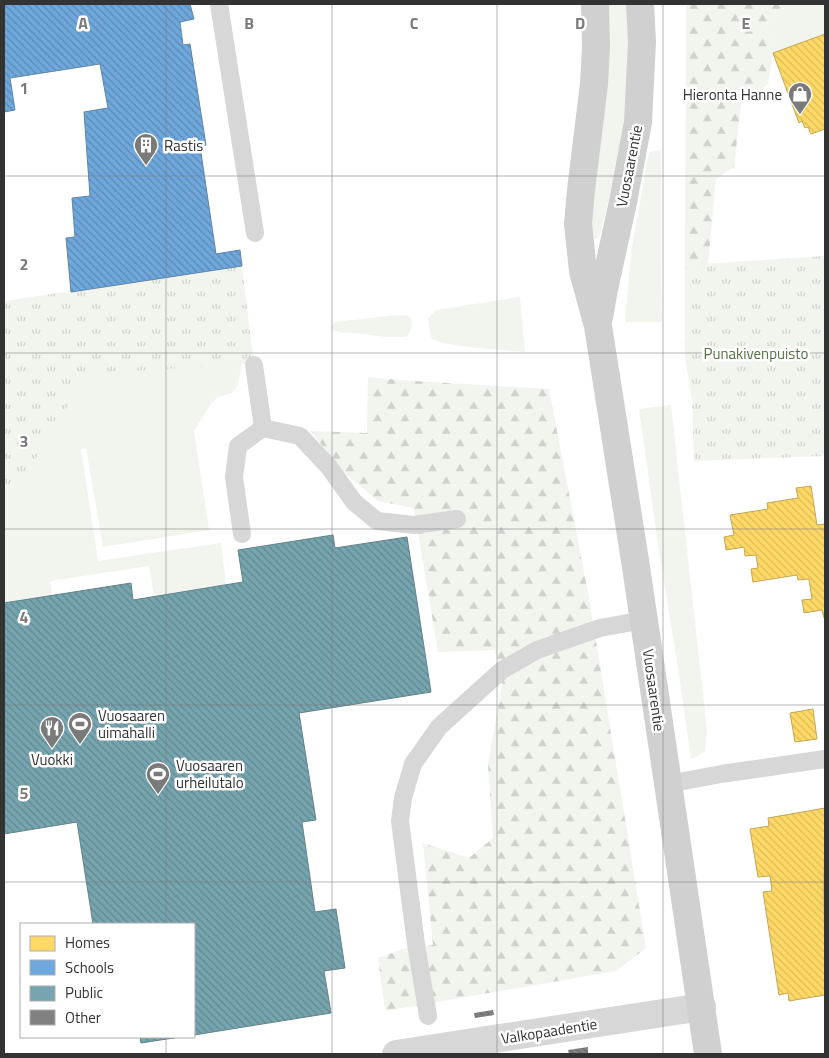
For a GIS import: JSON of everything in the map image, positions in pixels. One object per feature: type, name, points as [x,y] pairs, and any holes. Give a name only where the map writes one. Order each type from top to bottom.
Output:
[{"type":"street","name":"Vuosaarentie","points":[[594,4],[596,47],[594,84],[578,224],[584,271],[598,326],[644,620],[708,1054]]},
{"type":"street","name":"Vuosaarentie","points":[[598,326],[638,122],[642,42],[640,4]]},
{"type":"street","name":"Valkopaadentie","points":[[396,1054],[702,1007]]},
{"type":"lane","points":[[219,4],[255,233]]},
{"type":"lane","points":[[254,365],[263,428]]},
{"type":"lane","points":[[242,534],[234,477],[238,446],[263,428],[300,436],[329,466],[354,502],[378,521],[414,525],[458,519]]},
{"type":"lane","points":[[428,1016],[416,944],[400,821],[403,798],[413,764],[439,727],[502,670],[537,650],[600,628],[644,620]]},
{"type":"lane","points":[[668,784],[721,774],[825,759]]},
{"type":"green space","points":[[607,4],[628,4],[631,43],[627,116],[619,160],[599,237],[595,239],[589,236]]},
{"type":"green space","points":[[686,4],[792,4],[765,23],[773,53],[768,84],[741,105],[734,167],[716,179],[708,264],[685,265]]},
{"type":"green space","points":[[792,4],[825,4],[825,34],[773,53],[765,23]]},
{"type":"green space","points":[[661,150],[662,322],[625,322],[631,253],[649,152]]},
{"type":"green space","name":"Punakivenpuisto","points":[[825,256],[825,456],[694,461],[692,400],[685,356],[685,265]]},
{"type":"green space","points":[[242,266],[254,365],[242,364],[87,374],[9,502],[4,503],[4,301]]},
{"type":"green space","points":[[520,297],[525,352],[461,346],[431,338],[428,318],[436,310]]},
{"type":"green space","points":[[407,315],[411,318],[412,326],[408,336],[392,337],[344,333],[332,330],[331,326],[335,322]]},
{"type":"green space","points":[[244,356],[237,387],[231,393],[217,398],[210,405],[194,431],[209,530],[103,547],[86,448],[81,449],[98,561],[221,543],[226,585],[154,596],[149,566],[50,581],[52,595],[4,603],[4,420],[59,369]]},
{"type":"green space","points":[[368,377],[549,389],[589,598],[646,948],[616,971],[385,1011],[378,958],[403,949],[433,945],[423,843],[469,858],[493,838],[488,765],[502,684],[495,650],[438,652],[414,508],[378,501],[340,469],[311,431],[367,433]]},
{"type":"green space","points":[[671,405],[707,730],[705,752],[691,759],[639,409]]},
{"type":"building: Homes","points":[[825,34],[825,129],[811,134],[808,127],[805,128],[802,121],[799,123],[773,53]]},
{"type":"building: Homes","points":[[811,486],[817,525],[825,524],[825,618],[822,610],[804,613],[802,600],[812,599],[809,579],[798,580],[797,575],[753,582],[751,569],[758,568],[756,555],[745,556],[744,547],[726,550],[724,537],[734,535],[730,515],[768,509],[767,503],[798,498],[796,488]]},
{"type":"building: Homes","points":[[813,709],[817,739],[795,742],[790,713]]},
{"type":"building: Homes","points":[[825,808],[825,995],[789,1001],[788,993],[779,995],[763,892],[772,891],[770,876],[758,877],[750,829],[769,826],[768,818]]},
{"type":"building: Schools","name":"Rastis","points":[[4,4],[190,4],[194,19],[180,22],[183,45],[190,44],[206,145],[200,146],[216,254],[240,250],[242,266],[71,292],[66,238],[75,237],[72,198],[90,196],[84,112],[108,108],[100,64],[10,78],[15,110],[4,112]]},
{"type":"building: Public","name":"Vuosaaren urheilutalo","points":[[333,535],[335,548],[407,537],[431,692],[299,713],[316,820],[302,822],[315,912],[336,909],[345,968],[324,971],[331,1013],[195,1035],[195,923],[93,923],[77,822],[4,834],[4,603],[131,583],[133,600],[243,582],[238,550]]},
{"type":"building: Public","points":[[140,1038],[174,1038],[141,1043]]},
{"type":"building: Other","points":[[493,1010],[494,1015],[475,1018],[474,1013]]},
{"type":"building: Other","points":[[588,1047],[588,1053],[569,1054],[568,1050]]},
{"type":"place","name":"Hieronta Hanne","points":[[800,115]]},
{"type":"place","name":"Rastis","points":[[146,166]]},
{"type":"place","name":"Vuosaaren uimahalli","points":[[80,745]]},
{"type":"place","name":"Vuokki","points":[[52,749]]},
{"type":"place","name":"Vuosaaren urheilutalo","points":[[158,795]]}]
